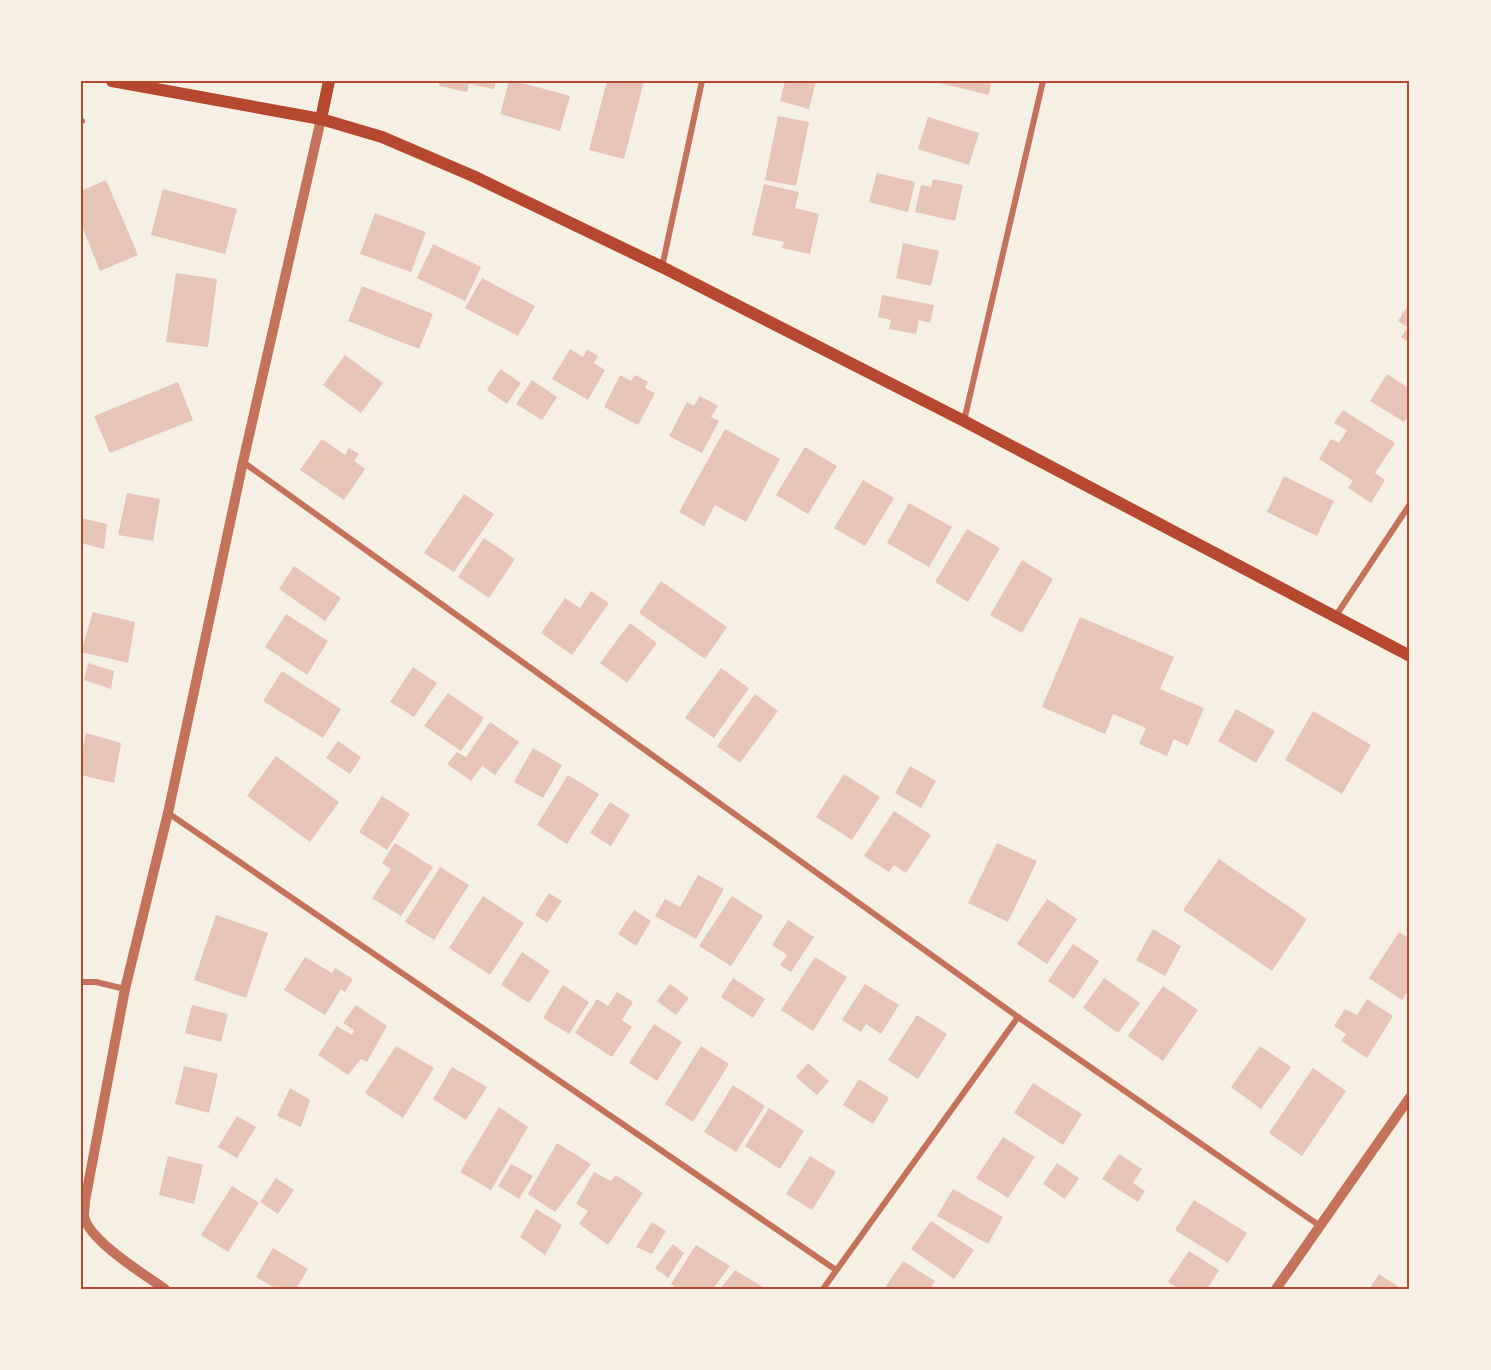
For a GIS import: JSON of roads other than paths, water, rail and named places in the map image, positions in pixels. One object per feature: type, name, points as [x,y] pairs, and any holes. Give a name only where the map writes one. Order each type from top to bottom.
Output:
[{"type":"main road","points":[[112,81],[321,119],[382,137],[463,172],[662,267],[964,421],[1410,656]]},
{"type":"main road","points":[[321,119],[329,81]]},
{"type":"street","points":[[662,267],[702,81]]},
{"type":"street","points":[[964,421],[1043,81]]},
{"type":"street","points":[[165,1289],[124,1260],[100,1239],[84,1218],[85,1201],[125,989],[168,813],[243,462],[321,119]]},
{"type":"street","points":[[243,462],[1018,1017],[1320,1226]]},
{"type":"street","points":[[1335,618],[1410,504]]},
{"type":"street","points":[[168,813],[836,1270]]},
{"type":"street","points":[[81,982],[96,982],[125,989]]},
{"type":"street","points":[[823,1289],[1018,1017]]},
{"type":"street","points":[[1276,1289],[1410,1097]]}]
